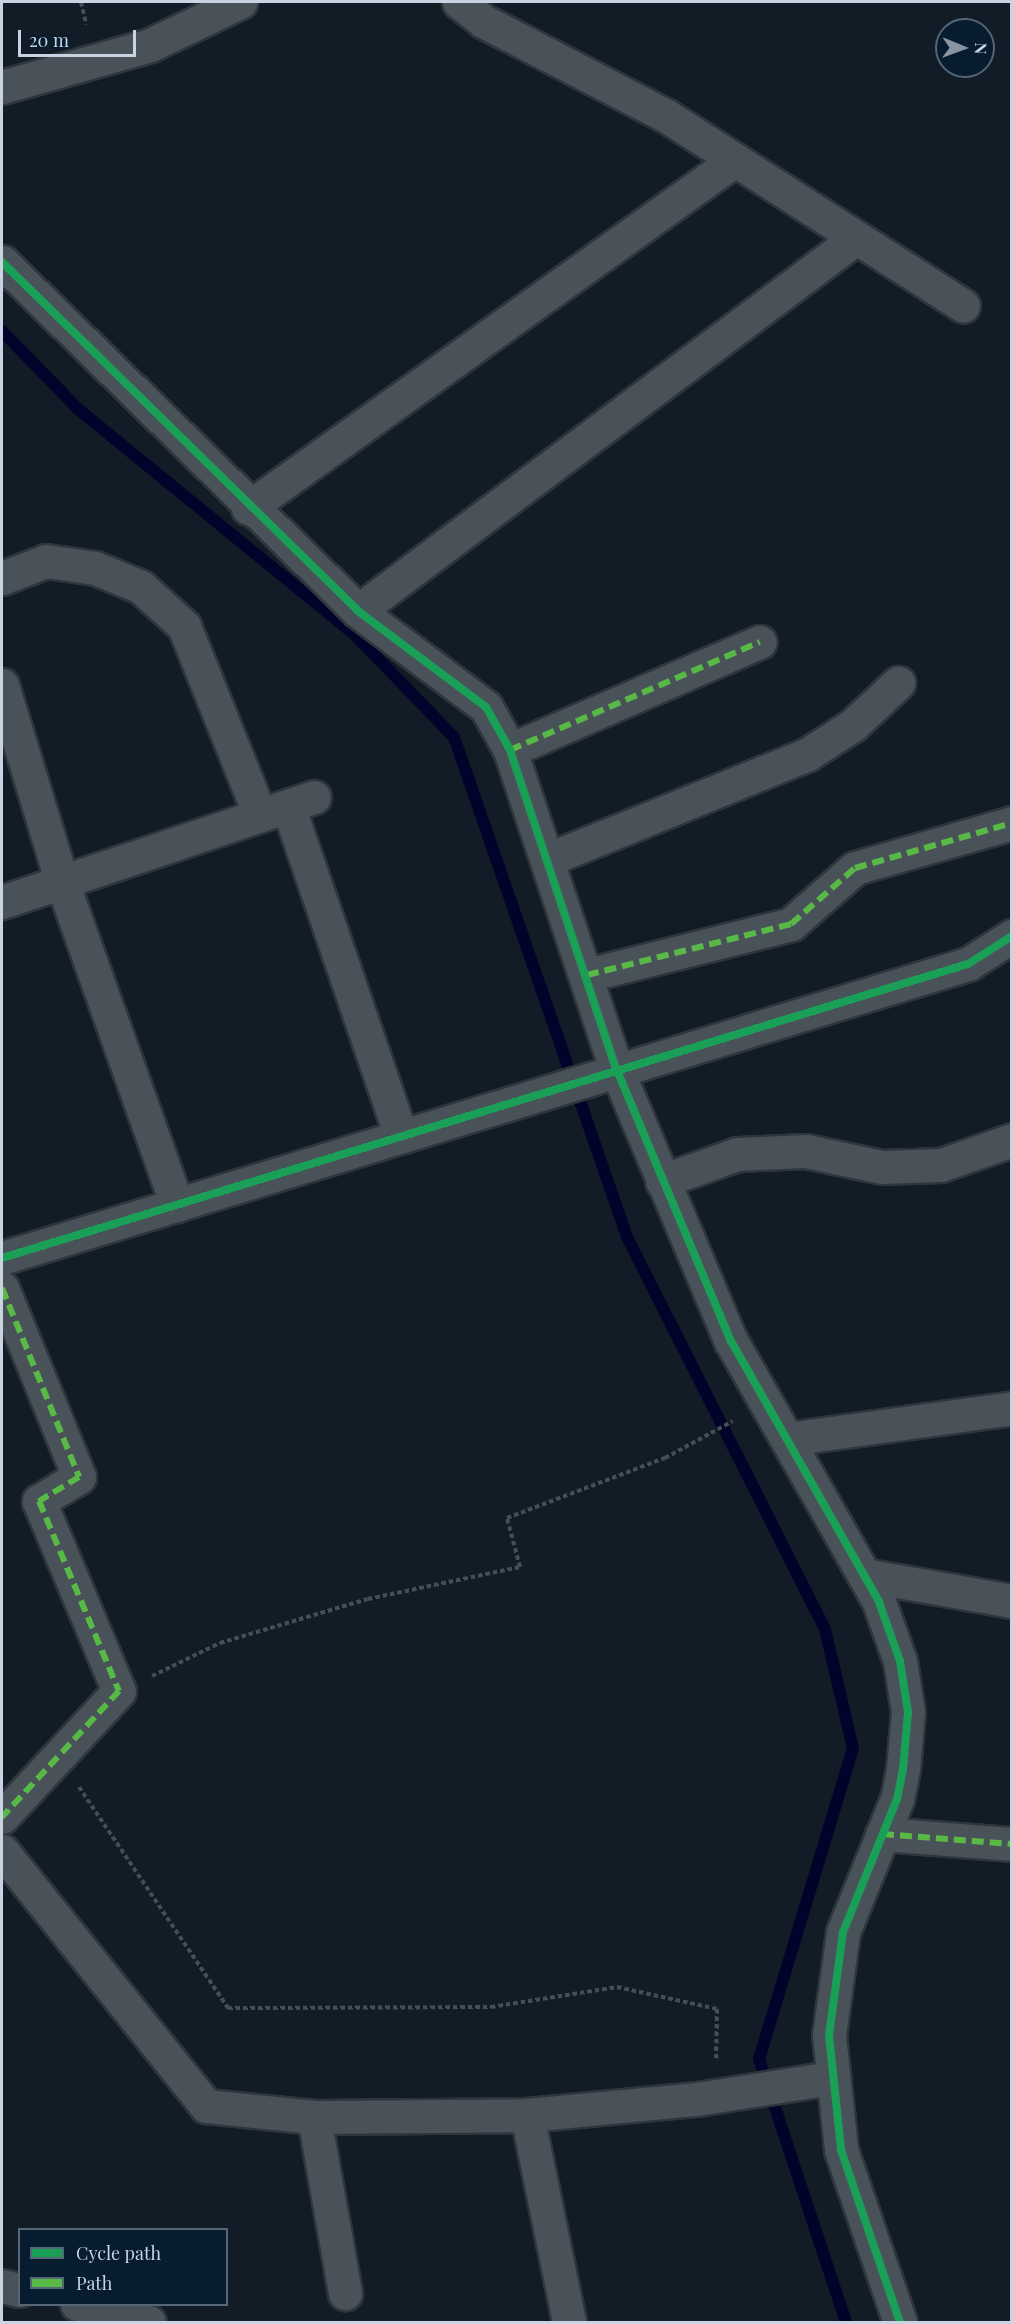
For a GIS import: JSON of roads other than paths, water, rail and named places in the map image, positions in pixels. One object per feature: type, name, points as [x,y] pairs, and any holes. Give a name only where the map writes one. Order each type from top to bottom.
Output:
[{"type":"street","points":[[2,87],[150,45],[240,2]]},
{"type":"street","points":[[459,2],[483,21],[668,117],[963,306]]},
{"type":"street","points":[[248,508],[735,160]]},
{"type":"street","points":[[358,611],[856,238]]},
{"type":"street","points":[[2,262],[248,508],[358,611],[486,707],[510,750],[551,858],[587,975],[609,1071],[662,1181],[731,1341],[864,1575],[900,1661],[908,1712],[903,1768],[882,1834],[843,1932],[829,2035],[831,2078],[841,2150],[900,2322]]},
{"type":"street","points":[[2,578],[46,561],[95,568],[141,587],[184,626],[287,806],[401,1137]]},
{"type":"street","points":[[510,750],[760,642]]},
{"type":"street","points":[[551,858],[808,754],[853,725],[898,683]]},
{"type":"street","points":[[2,685],[62,882],[177,1204]]},
{"type":"street","points":[[2,902],[287,806]]},
{"type":"street","points":[[587,975],[791,924],[855,868],[1011,823]]},
{"type":"street","points":[[2,1258],[401,1137],[556,1086],[968,964],[1011,936]]},
{"type":"street","points":[[662,1181],[737,1154],[806,1151],[882,1167],[941,1165],[1011,1140]]},
{"type":"street","points":[[2,1288],[80,1477],[39,1501],[118,1691],[59,1759],[2,1817]]},
{"type":"street","points":[[787,1439],[1011,1408]]},
{"type":"street","points":[[864,1575],[1011,1601]]},
{"type":"street","points":[[882,1834],[1011,1844]]},
{"type":"street","points":[[2,1851],[206,2106],[314,2117],[527,2115],[715,2096],[831,2078]]},
{"type":"street","points":[[527,2115],[569,2322]]},
{"type":"street","points":[[314,2117],[345,2293]]},
{"type":"street","points":[[2,2286],[18,2290]]},
{"type":"street","points":[[85,2306],[150,2322]]},
{"type":"waterway","points":[[2,331],[78,409],[356,636],[454,737],[627,1237],[825,1629],[853,1748],[759,2059],[846,2322]]}]
